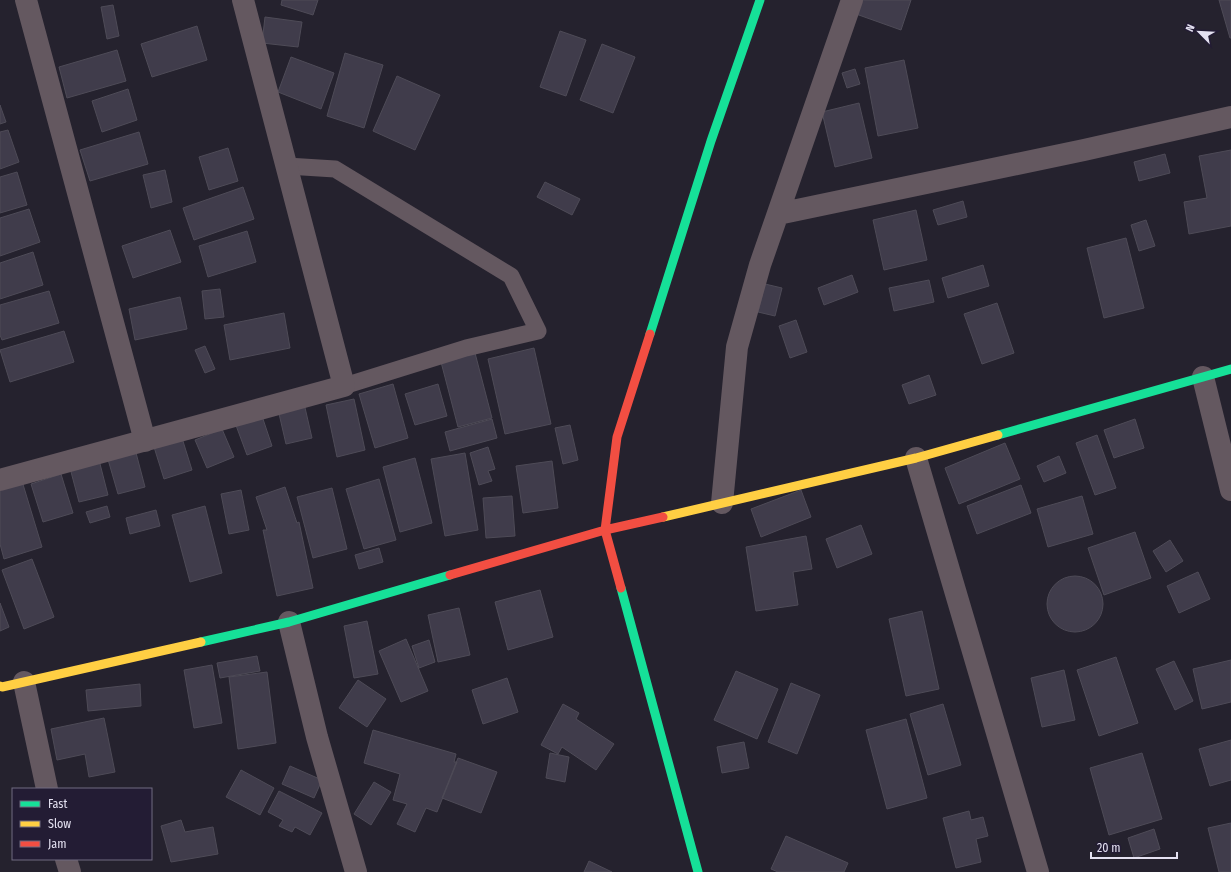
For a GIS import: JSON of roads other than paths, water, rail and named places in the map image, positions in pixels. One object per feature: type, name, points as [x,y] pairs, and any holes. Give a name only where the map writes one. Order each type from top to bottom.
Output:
[{"type":"street","points":[[26,0],[145,441]]},
{"type":"street","points":[[0,480],[344,386],[243,0]]},
{"type":"street","points":[[698,872],[605,530],[617,437],[711,141],[760,0]]},
{"type":"street","points":[[722,503],[737,347],[760,265],[852,0]]},
{"type":"street","points":[[778,214],[1084,150],[1231,117]]},
{"type":"street","points":[[0,686],[2,687],[289,622],[605,530],[916,458],[1231,369]]},
{"type":"street","points":[[1203,377],[1231,490]]},
{"type":"street","points":[[916,458],[1038,872]]},
{"type":"street","points":[[289,622],[317,737],[356,872]]},
{"type":"street","points":[[24,682],[47,788]]},
{"type":"street","points":[[66,860],[70,872]]},
{"type":"lane","points":[[287,166],[334,169],[511,276],[538,331],[466,348],[344,386]]}]
